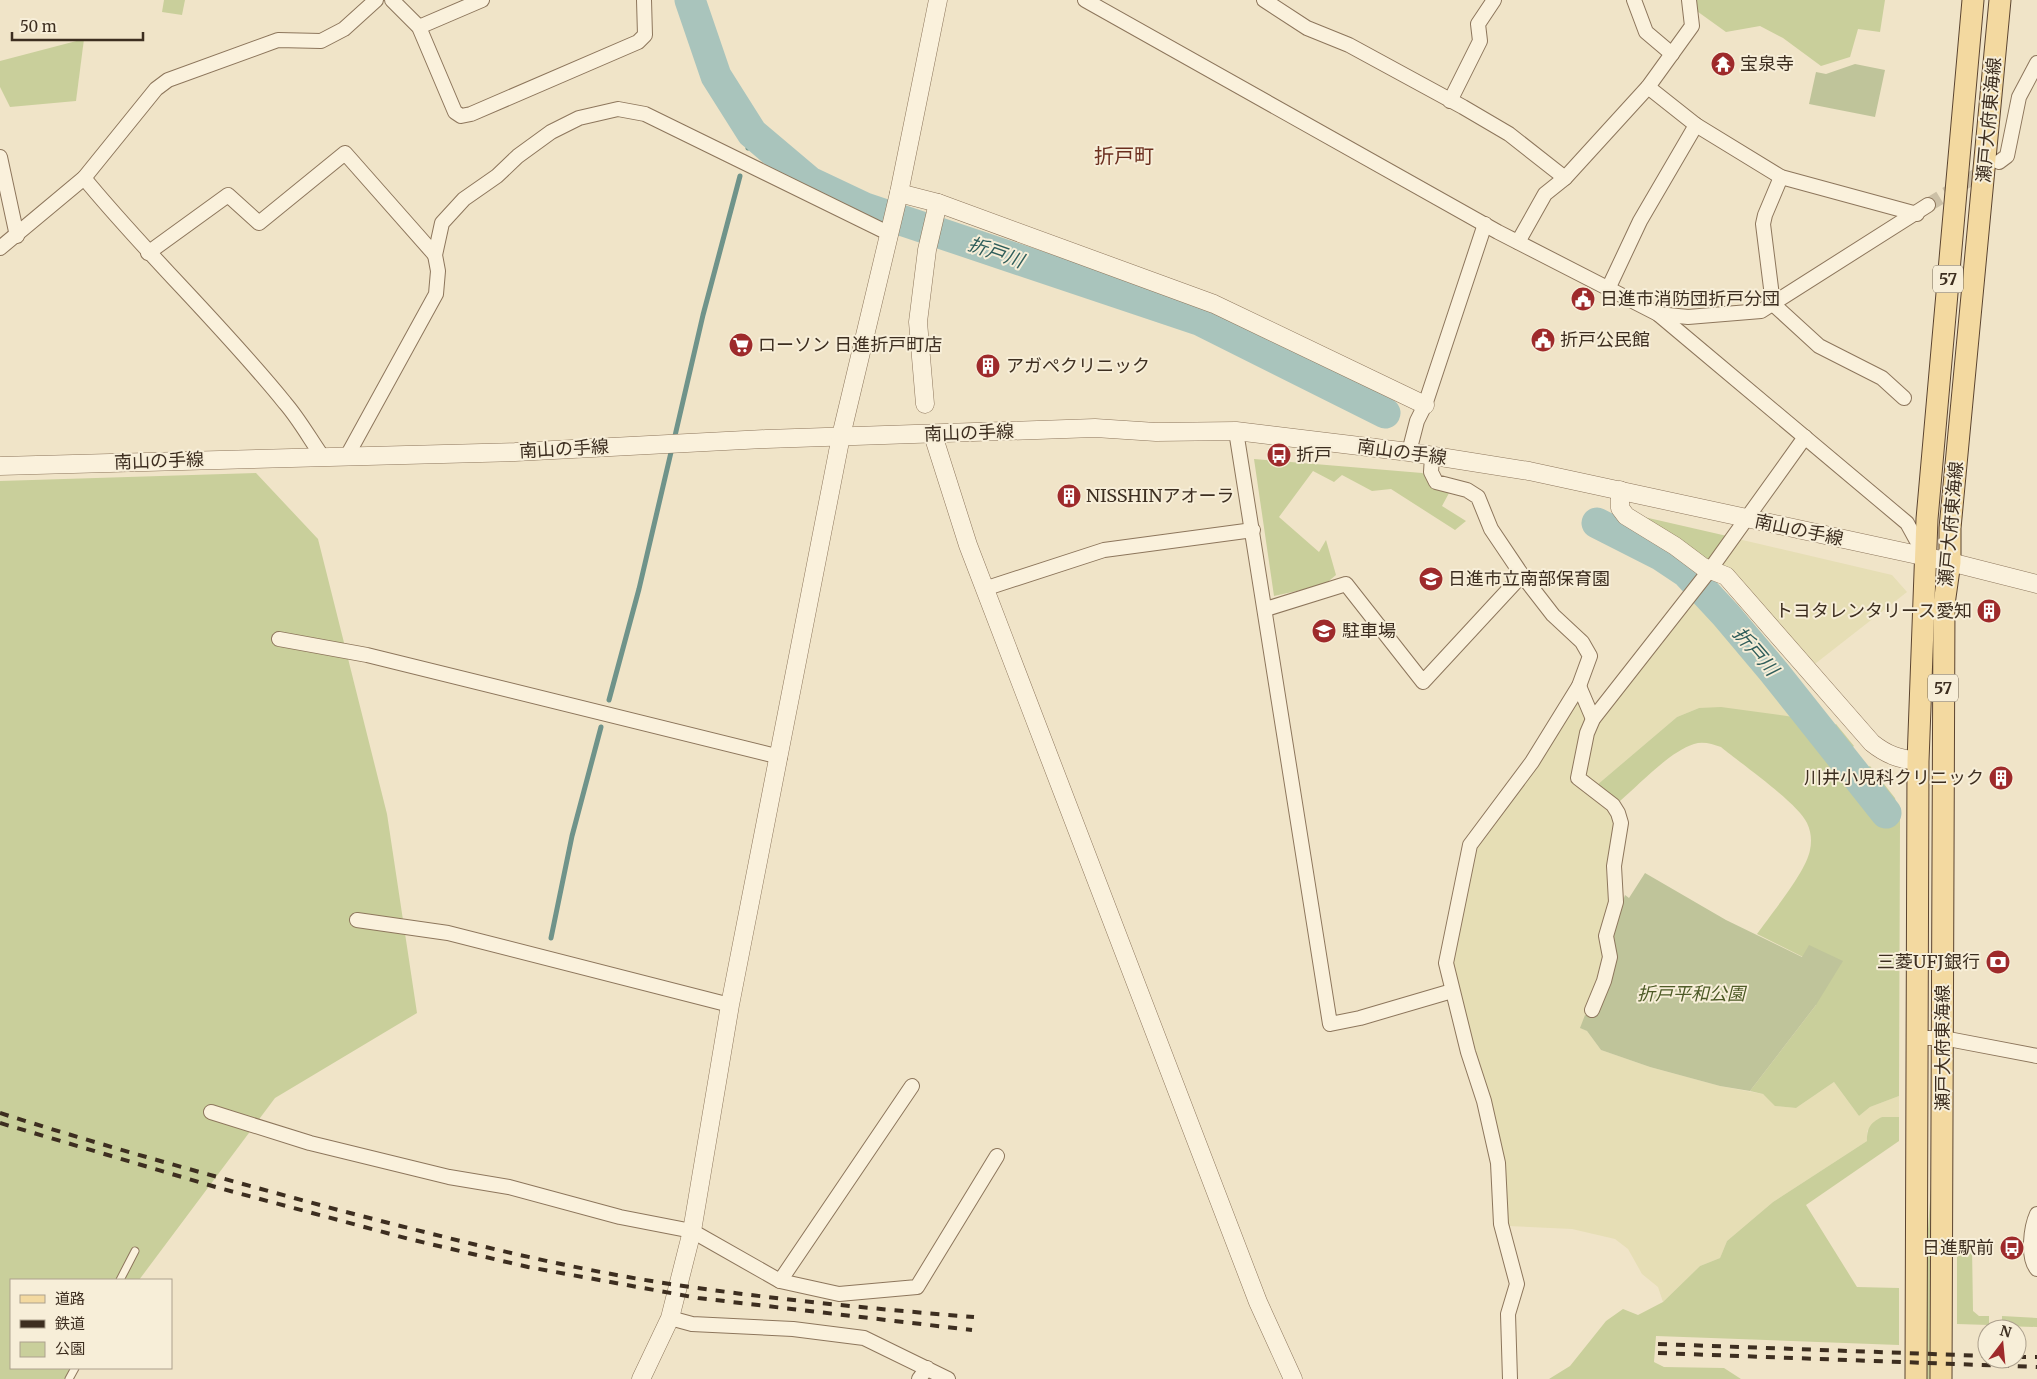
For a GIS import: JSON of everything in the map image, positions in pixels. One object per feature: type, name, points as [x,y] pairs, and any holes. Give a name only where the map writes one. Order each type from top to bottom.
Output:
[{"type":"main road","name":"瀬戸大府東海線","points":[[1916,1379],[1918,761],[1927,519],[1973,0]]},
{"type":"main road","name":"瀬戸大府東海線","points":[[1941,1379],[1944,604],[1950,562],[1950,528],[2000,0]]},
{"type":"street","points":[[0,248],[17,236],[84,178],[156,89],[168,80],[278,40],[320,41],[344,30],[376,0]]},
{"type":"street","points":[[392,0],[419,27],[456,112],[461,116],[471,114],[638,42],[645,35],[644,0]]},
{"type":"street","points":[[419,27],[482,0]]},
{"type":"street","points":[[641,1379],[670,1318],[692,1231],[730,1005],[841,436],[898,193],[938,0]]},
{"type":"street","points":[[1085,0],[1485,224],[1658,314],[1907,523],[1926,557]]},
{"type":"street","points":[[1264,0],[1307,28],[1349,46],[1509,134],[1564,178]]},
{"type":"street","points":[[1450,101],[1480,41],[1478,24],[1494,0]]},
{"type":"street","points":[[1634,0],[1646,32],[1672,54]]},
{"type":"street","points":[[1518,242],[1545,194],[1564,178],[1648,86],[1692,26],[1689,0]]},
{"type":"street","points":[[1999,162],[2007,156],[2019,97],[2037,63]]},
{"type":"street","points":[[1648,86],[1696,125],[1781,177],[1917,214]]},
{"type":"street","points":[[347,456],[436,294],[438,271],[435,255],[442,224],[464,199],[497,176],[518,156],[551,132],[579,118],[618,109],[645,114],[888,232]]},
{"type":"street","points":[[1608,289],[1640,222],[1696,125]]},
{"type":"street","points":[[148,253],[228,195],[259,223],[345,153],[435,255]]},
{"type":"street","points":[[0,157],[17,236]]},
{"type":"street","points":[[1781,177],[1763,224],[1773,304],[1819,346],[1882,378],[1904,398]]},
{"type":"street","points":[[84,178],[148,253],[229,338],[286,404],[322,456]]},
{"type":"street","points":[[898,193],[938,203],[1214,304],[1425,405]]},
{"type":"street","points":[[925,404],[918,322],[927,250],[938,203]]},
{"type":"street","points":[[1658,314],[1688,317],[1761,311],[1917,214],[1928,205]]},
{"type":"street","points":[[1409,452],[1417,421],[1425,405],[1485,224]]},
{"type":"street","name":"南山の手線","points":[[0,466],[515,452],[841,436],[933,435],[1095,428],[1156,432],[1236,431],[1409,452],[1529,471],[1950,562],[2037,584]]},
{"type":"street","points":[[1236,431],[1266,609],[1298,835],[1330,1024],[1360,1018],[1452,991]]},
{"type":"street","points":[[933,435],[968,545],[984,588],[1254,1293],[1293,1379]]},
{"type":"street","points":[[1592,1010],[1604,981],[1610,957],[1606,936],[1616,902],[1614,866],[1621,823],[1613,805],[1578,778],[1587,732],[1593,719],[1707,573],[1805,437]]},
{"type":"street","points":[[1432,457],[1431,472],[1436,482],[1467,490],[1478,497],[1491,530],[1522,575],[1553,615],[1582,642],[1590,656],[1579,686],[1532,762],[1470,845],[1446,963],[1468,1052],[1484,1101],[1498,1163],[1501,1224],[1517,1284],[1508,1314],[1510,1379]]},
{"type":"street","points":[[1620,490],[1620,508],[1626,516],[1675,546],[1707,573],[1726,576],[1872,743],[1884,753],[1898,758],[1918,761]]},
{"type":"street","points":[[984,588],[1104,550],[1253,530]]},
{"type":"street","points":[[1266,609],[1346,584],[1423,682],[1522,575]]},
{"type":"street","points":[[279,639],[367,655],[780,756]]},
{"type":"street","points":[[1579,686],[1593,719]]},
{"type":"street","points":[[357,920],[448,933],[730,1005]]},
{"type":"street","points":[[1917,1038],[1943,1038],[2037,1056]]},
{"type":"street","points":[[780,1282],[912,1086]]},
{"type":"street","points":[[211,1112],[319,1145],[450,1177],[509,1187],[620,1217],[692,1231],[780,1282],[839,1294],[917,1287],[997,1156]]},
{"type":"street","points":[[2037,1214],[2033,1224],[2032,1259],[2037,1269]]},
{"type":"street","points":[[670,1318],[692,1324],[793,1329],[864,1338],[948,1379]]},
{"type":"street","points":[[919,1379],[927,1368]]},
{"type":"lane","points":[[120,1279],[135,1250]]},
{"type":"shaded area","points":[[1738,539],[1892,575],[1907,592],[1811,667],[1721,563]]},
{"type":"shaded area","points":[[1698,594],[1726,623],[1800,713],[1794,717],[1699,708],[1677,717],[1597,785],[1588,778],[1584,770],[1594,729]]},
{"type":"shaded area","points":[[1577,698],[1587,719],[1571,781],[1608,809],[1615,824],[1613,845],[1606,870],[1611,902],[1601,935],[1603,963],[1594,996],[1581,1028],[1587,1031],[1601,1050],[1650,1067],[1720,1086],[1763,1094],[1776,1106],[1796,1108],[1834,1082],[1859,1116],[1870,1107],[1899,1096],[1899,1117],[1882,1117],[1867,1131],[1867,1141],[1773,1202],[1727,1241],[1720,1258],[1700,1266],[1663,1302],[1658,1287],[1642,1274],[1628,1249],[1615,1239],[1572,1229],[1508,1226],[1490,1098],[1465,1019],[1452,963],[1474,848]]},
{"type":"green space","points":[[164,0],[185,0],[182,15],[162,12]]},
{"type":"green space","points":[[1693,0],[1885,0],[1880,32],[1858,29],[1850,57],[1821,66],[1783,38],[1760,26],[1726,32],[1694,9]]},
{"type":"green space","points":[[84,39],[76,101],[10,107],[0,87],[0,61]]},
{"type":"green space","points":[[1855,64],[1885,70],[1875,117],[1809,104],[1816,72],[1826,74]]},
{"type":"green space","points":[[1254,459],[1422,473],[1458,490],[1465,497],[1449,493],[1442,506],[1466,521],[1455,530],[1391,489],[1372,491],[1342,475],[1334,482],[1313,471],[1279,517],[1319,552],[1326,540],[1336,575],[1324,585],[1274,596]]},
{"type":"green space","points":[[256,473],[318,539],[387,814],[417,1013],[275,1098],[140,1279],[10,1279],[10,1369],[72,1369],[65,1379],[0,1379],[0,481]]},
{"type":"green space","points":[[1631,514],[1727,536],[1707,565]]},
{"type":"green space","points":[[1721,707],[1794,717],[1800,713],[1882,817],[1891,811],[1861,771],[1870,766],[1895,798],[1900,821],[1899,1096],[1870,1107],[1859,1116],[1834,1082],[1796,1108],[1775,1106],[1763,1094],[1750,1091],[1816,1005],[1803,957],[1757,934],[1795,881],[1807,859],[1811,847],[1811,836],[1802,815],[1781,794],[1721,747],[1708,743],[1694,744],[1684,748],[1655,769],[1620,801],[1597,785],[1677,717],[1699,708]]},
{"type":"green space","points":[[1836,724],[1854,746],[1846,752],[1828,730]]},
{"type":"green space","name":"折戸平和公園","points":[[1645,873],[1726,920],[1802,957],[1809,945],[1843,961],[1816,1005],[1750,1091],[1720,1086],[1650,1067],[1601,1050],[1587,1031],[1580,1028],[1585,1015],[1594,1018],[1607,981],[1611,936],[1625,895],[1629,898]]},
{"type":"green space","points":[[1931,1100],[1935,1100],[1933,1379],[1923,1379],[1924,1284],[1932,1174]]},
{"type":"green space","points":[[1882,1117],[1899,1117],[1899,1141],[1806,1205],[1857,1287],[1899,1288],[1899,1345],[1656,1336],[1654,1362],[1664,1367],[1724,1368],[1741,1379],[1549,1379],[1570,1366],[1606,1321],[1623,1309],[1638,1315],[1663,1302],[1700,1266],[1720,1258],[1727,1241],[1773,1202],[1867,1141],[1870,1126]]},
{"type":"green space","points":[[1957,1243],[1966,1243],[1972,1247],[1973,1311],[1979,1316],[1989,1316],[1989,1319],[1977,1319],[1977,1325],[1957,1324]]},
{"type":"green space","points":[[2002,1316],[2037,1318],[2037,1327],[2027,1327],[2027,1319],[2002,1319]]},
{"type":"waterway","name":"折戸川","points":[[690,0],[716,76],[752,133],[810,182],[865,208],[1199,320],[1385,413]]},
{"type":"waterway","points":[[748,148],[752,133]]},
{"type":"waterway","points":[[674,440],[703,315],[740,176]]},
{"type":"waterway","points":[[609,700],[639,589],[672,448]]},
{"type":"waterway","name":"折戸川","points":[[1597,523],[1662,556],[1686,572],[1726,615],[1774,672],[1886,813]]},
{"type":"waterway","points":[[551,938],[572,836],[601,727]]},
{"type":"tunnel","points":[[1928,205],[1987,169]]},
{"type":"railway","points":[[0,1113],[128,1152],[342,1211],[546,1261],[670,1284],[746,1294],[898,1311],[974,1317]]},
{"type":"railway","points":[[0,1123],[219,1188],[409,1239],[528,1267],[698,1298],[972,1330]]},
{"type":"railway","points":[[1658,1344],[1977,1356]]},
{"type":"railway","points":[[1658,1353],[2037,1367]]},
{"type":"railway","points":[[2027,1357],[2037,1357]]},
{"type":"place","name":"宝泉寺","points":[[1723,64]]},
{"type":"place","name":"日進市消防団折戸分団","points":[[1583,299]]},
{"type":"place","name":"折戸公民館","points":[[1543,340]]},
{"type":"place","name":"ローソン 日進折戸町店","points":[[741,345]]},
{"type":"place","name":"アガぺクリニック","points":[[988,366]]},
{"type":"place","name":"折戸","points":[[1279,455]]},
{"type":"place","name":"NISSHINアオーラ","points":[[1069,496]]},
{"type":"place","name":"日進市立南部保育園","points":[[1431,579]]},
{"type":"place","name":"トヨタレンタリース愛知","points":[[1989,611]]},
{"type":"place","name":"駐車場","points":[[1324,631]]},
{"type":"place","name":"川井小児科クリニック","points":[[2001,778]]},
{"type":"place","name":"三菱UFJ銀行","points":[[1998,962]]},
{"type":"place","name":"日進駅前","points":[[2012,1248]]},
{"type":"district","name":"折戸町","points":[[1124,156]]}]
